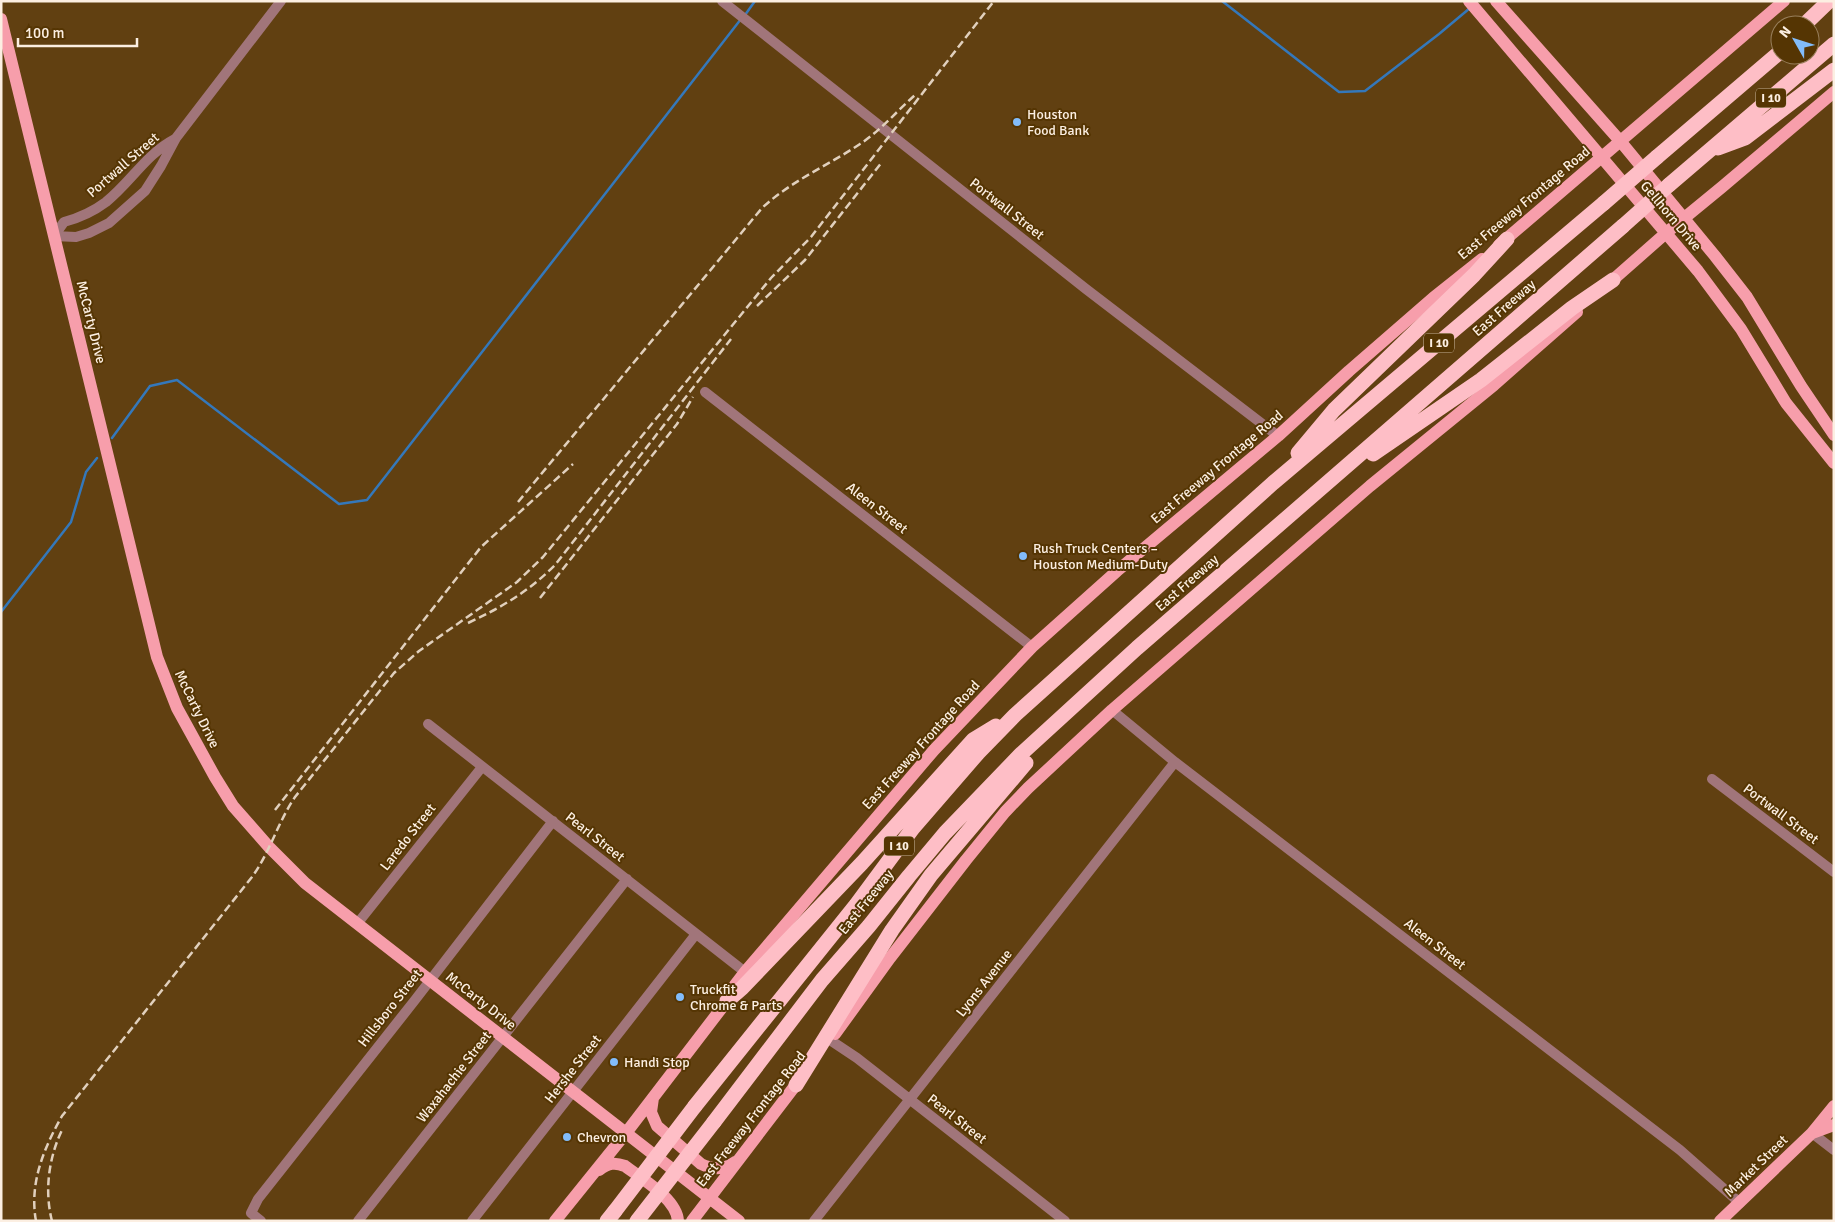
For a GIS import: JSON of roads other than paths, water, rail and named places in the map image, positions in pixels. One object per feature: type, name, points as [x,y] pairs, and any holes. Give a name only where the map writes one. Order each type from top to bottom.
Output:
[{"type":"highway","points":[[1814,15],[1829,1]]},
{"type":"highway","points":[[1820,19],[1834,7]]},
{"type":"highway","name":"East Freeway","points":[[637,1221],[822,980],[945,833],[1021,754],[1084,696],[1312,496],[1834,44]]},
{"type":"highway","points":[[1738,88],[1770,58]]},
{"type":"highway","name":"East Freeway","points":[[611,1216],[695,1106],[856,905],[913,828],[978,752],[1015,715],[1273,483],[1770,61]]},
{"type":"highway","points":[[1707,152],[1745,138],[1834,70]]},
{"type":"highway","points":[[1273,483],[1334,410],[1474,275],[1507,239]]},
{"type":"highway","points":[[1312,496],[1482,380],[1572,308],[1613,280]]},
{"type":"highway","points":[[796,1085],[892,930],[931,875],[1084,696]]},
{"type":"highway","points":[[727,1000],[742,988],[862,863],[973,740],[1015,715]]},
{"type":"main road","name":"Gellhorn Drive","points":[[1496,1],[1621,142],[1747,297],[1834,435]]},
{"type":"main road","name":"East Freeway Frontage Road","points":[[555,1221],[653,1098],[727,1000],[745,972],[934,750],[1032,647],[1117,571],[1278,436],[1419,310],[1507,239],[1784,1]]},
{"type":"main road","name":"Gellhorn Drive","points":[[1473,5],[1698,271],[1746,338],[1786,402],[1834,463]]},
{"type":"main road","name":"McCarty Drive","points":[[1,19],[157,657],[177,708],[210,769],[233,806],[305,883],[739,1221]]},
{"type":"main road","points":[[1514,54],[1532,42]]},
{"type":"main road","name":"East Freeway Frontage Road","points":[[692,1221],[741,1159],[890,958],[1005,812],[1034,782],[1112,710],[1370,486],[1494,385],[1666,233],[1834,92]]},
{"type":"main road","points":[[1746,338],[1765,328]]},
{"type":"main road","points":[[653,1098],[651,1112],[657,1126],[701,1164],[710,1168],[723,1169],[741,1159]]},
{"type":"main road","name":"Market Street","points":[[1720,1221],[1812,1133],[1834,1106]]},
{"type":"main road","name":"Market Street","points":[[1812,1133],[1834,1125]]},
{"type":"main road","points":[[591,1176],[608,1164],[616,1163],[625,1166],[672,1203],[678,1214],[678,1221]]},
{"type":"street","name":"Portwall Street","points":[[54,236],[76,237],[110,223],[145,191],[162,166],[176,138],[281,1]]},
{"type":"street","name":"Portwall Street","points":[[722,1],[1278,436]]},
{"type":"street","name":"Portwall Street","points":[[54,236],[64,222],[78,218],[106,202],[155,152],[176,138]]},
{"type":"street","name":"Aleen Street","points":[[706,392],[1032,647]]},
{"type":"street","name":"Aleen Street","points":[[1112,710],[1175,762],[1680,1150],[1740,1203]]},
{"type":"street","name":"Pearl Street","points":[[428,724],[745,972]]},
{"type":"street","name":"Lyons Avenue","points":[[814,1221],[1175,762]]},
{"type":"street","name":"Laredo Street","points":[[357,924],[482,767]]},
{"type":"street","name":"Portwall Street","points":[[1712,779],[1834,872]]},
{"type":"street","name":"Hillsboro Street","points":[[261,1221],[252,1213],[258,1199],[553,821]]},
{"type":"street","name":"Waxahachie Street","points":[[358,1221],[627,879]]},
{"type":"street","name":"Hershe Street","points":[[472,1221],[696,934]]},
{"type":"street","name":"Pearl Street","points":[[830,1040],[857,1058],[1065,1221]]},
{"type":"street","points":[[1812,1133],[1834,1150]]},
{"type":"waterway","points":[[745,15],[755,1]]},
{"type":"waterway","points":[[1222,1],[1339,92],[1365,91],[1470,8]]},
{"type":"waterway","points":[[112,438],[150,386],[177,380],[339,504],[367,500],[741,19]]},
{"type":"waterway","points":[[1,612],[71,522],[86,472],[97,458]]},
{"type":"railway","points":[[36,1221],[34,1207],[36,1180],[44,1153],[62,1116],[252,877],[295,797],[394,673],[419,651],[517,582],[543,557],[771,278],[811,237],[994,1]]},
{"type":"railway","points":[[518,502],[762,208],[797,182],[867,139],[915,95]]},
{"type":"railway","points":[[757,306],[805,260],[882,162]]},
{"type":"railway","points":[[468,623],[514,598],[555,565],[731,339]]},
{"type":"railway","points":[[540,598],[677,424],[693,397]]},
{"type":"railway","points":[[275,810],[481,547],[573,464]]},
{"type":"railway","points":[[52,1221],[48,1197],[49,1173],[54,1150],[63,1128]]},
{"type":"place","name":"Houston Food Bank","points":[[1017,122]]},
{"type":"place","name":"Rush Truck Centers – Houston Medium-Duty","points":[[1023,556]]},
{"type":"place","name":"Truckfit Chrome & Parts","points":[[680,997]]},
{"type":"place","name":"Handi Stop","points":[[614,1062]]},
{"type":"place","name":"Chevron","points":[[567,1137]]}]
